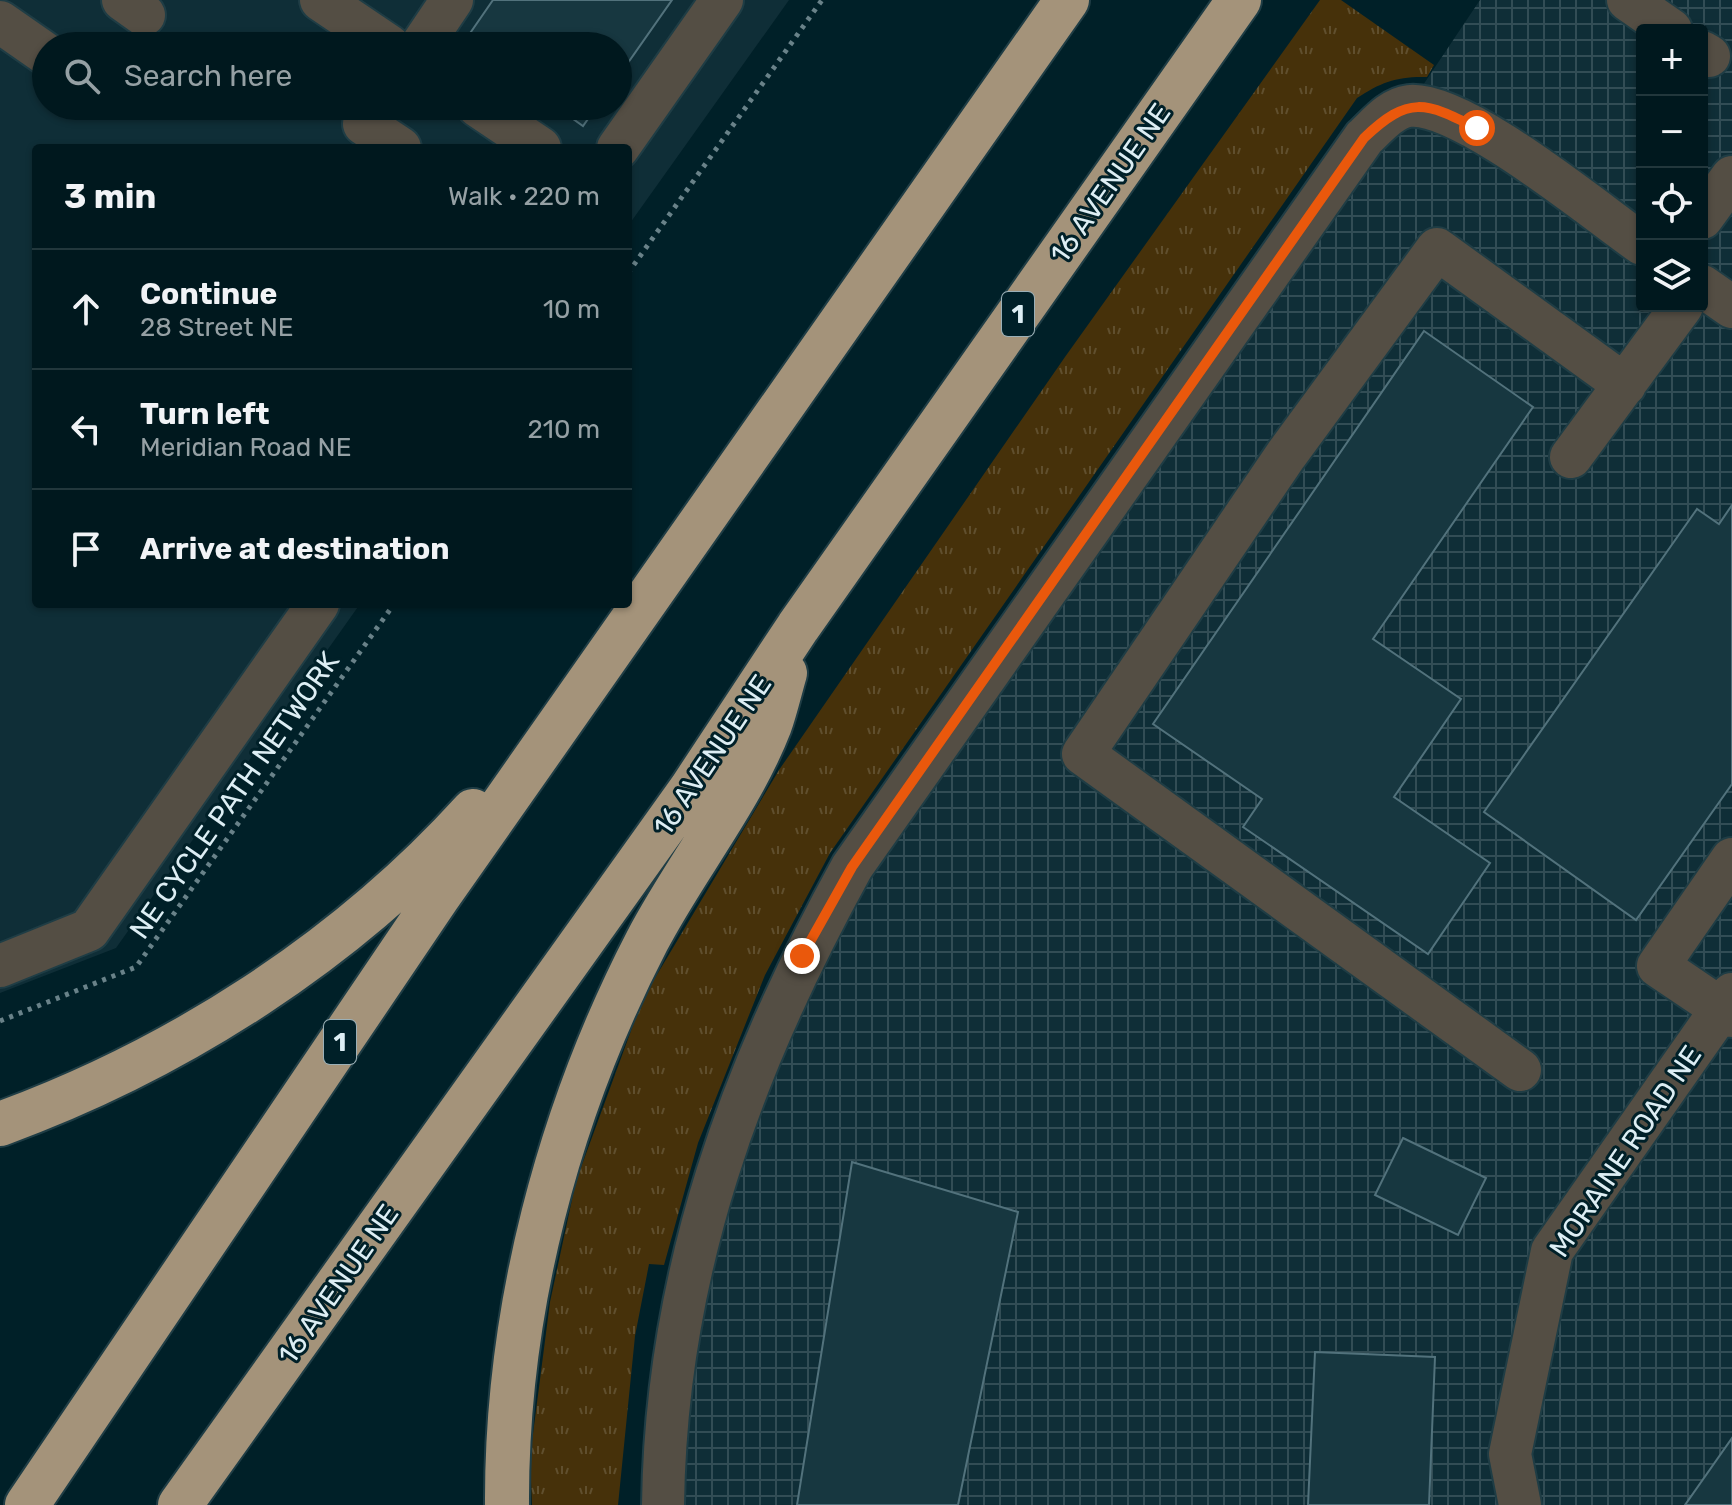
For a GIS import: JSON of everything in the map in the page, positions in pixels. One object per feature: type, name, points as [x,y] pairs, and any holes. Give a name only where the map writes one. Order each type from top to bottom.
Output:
[{"type":"highway","name":"1","points":[[27,1505],[438,897],[1067,0]]},
{"type":"highway","name":"16 AVENUE NE","points":[[180,1505],[691,789],[798,627],[1239,0]]},
{"type":"highway","points":[[0,1124],[42,1108],[199,1031],[251,998],[351,925],[451,835],[492,790],[659,583]]},
{"type":"highway","points":[[507,1505],[515,1354],[529,1278],[560,1155],[596,1054],[647,942],[693,859],[740,787],[770,725],[798,627]]},
{"type":"street","points":[[321,0],[368,32]]},
{"type":"street","points":[[430,32],[452,0]]},
{"type":"street","points":[[621,144],[722,0]]},
{"type":"street","points":[[1628,0],[1662,24]]},
{"type":"street","points":[[0,22],[32,44]]},
{"type":"street","points":[[663,1505],[663,1452],[686,1284],[700,1226],[752,1068],[802,956],[852,867],[1364,138],[1388,115],[1409,106],[1440,110],[1477,128],[1636,240]]},
{"type":"street","points":[[499,120],[534,144]]},
{"type":"street","points":[[361,137],[386,144]]},
{"type":"street","points":[[1708,210],[1732,177]]},
{"type":"street","points":[[1520,1070],[1083,754],[1286,455],[1437,249],[1625,385]]},
{"type":"street","points":[[1708,290],[1732,307]]},
{"type":"street","points":[[1571,457],[1678,312]]},
{"type":"street","points":[[0,966],[89,930],[315,608]]},
{"type":"street","points":[[1729,1006],[1658,966],[1732,859]]},
{"type":"street","name":"MORAINE ROAD NE","points":[[1520,1505],[1510,1454],[1552,1251],[1729,1006]]},
{"type":"path","points":[[632,267],[822,0]]},
{"type":"path","name":"NE CYCLE PATH NETWORK","points":[[0,1021],[136,967],[391,608]]},
{"type":"shaded area","points":[[0,0],[789,0],[632,220],[632,144],[32,144],[32,608],[357,608],[116,948],[0,993]]},
{"type":"shaded area","points":[[1480,0],[1732,0],[1732,1505],[663,1505],[686,1284],[802,956],[1409,106]]},
{"type":"green space","points":[[1320,0],[1341,0],[1434,65],[1427,77],[1390,81],[1357,98],[830,853],[765,975],[698,1143],[664,1265],[649,1264],[635,1336],[618,1505],[532,1505],[530,1457],[550,1302],[576,1181],[643,998],[779,770],[1065,357]]},
{"type":"building","points":[[493,0],[672,0],[632,57],[632,32],[471,32]]},
{"type":"building","points":[[493,0],[672,0],[632,57],[632,32],[471,32]]},
{"type":"building","points":[[1424,331],[1533,407],[1373,639],[1461,699],[1394,797],[1490,863],[1428,954],[1243,827],[1262,799],[1153,724]]},
{"type":"building","points":[[1732,505],[1732,784],[1636,920],[1484,812],[1697,509],[1719,524]]},
{"type":"building","points":[[1403,1138],[1486,1178],[1458,1235],[1375,1195]]},
{"type":"building","points":[[852,1162],[1018,1212],[958,1505],[797,1505]]},
{"type":"building","points":[[1315,1352],[1435,1357],[1429,1505],[1308,1505]]},
{"type":"building","points":[[1732,1438],[1732,1505],[1685,1505]]},
{"type":"route","points":[[802,956],[852,867],[1364,138],[1388,115],[1409,106],[1440,110],[1477,128]]}]
